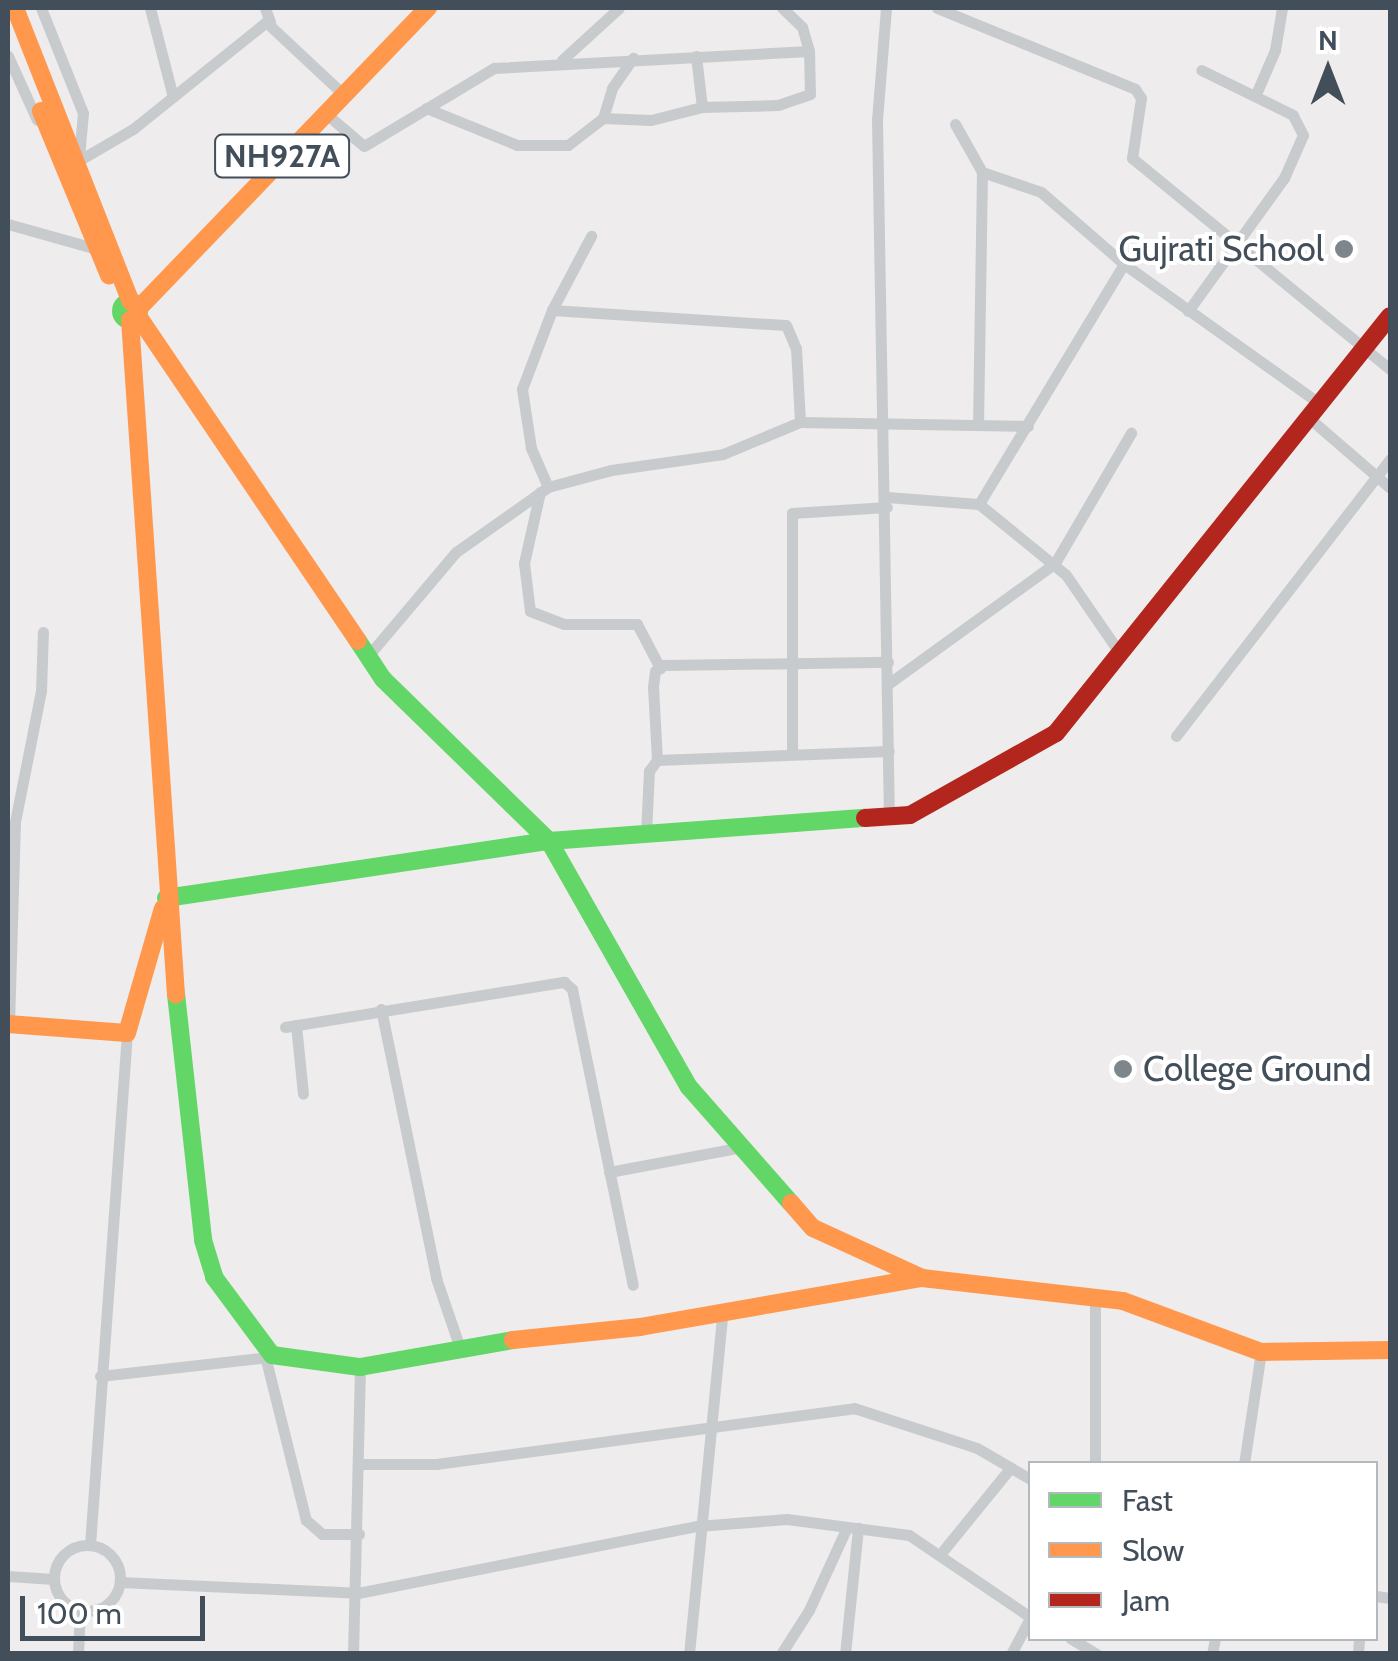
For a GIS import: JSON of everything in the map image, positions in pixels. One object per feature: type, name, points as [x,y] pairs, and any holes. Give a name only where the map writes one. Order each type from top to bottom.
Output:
[{"type":"main road","points":[[15,8],[97,248],[132,309],[383,679],[549,840],[689,1087],[814,1228],[922,1278]]},
{"type":"main road","name":"NH927A","points":[[132,309],[414,8]]},
{"type":"main road","name":"NH927A","points":[[132,309],[324,112],[338,89],[428,8]]},
{"type":"main road","points":[[8,30],[70,162],[132,309],[166,898],[203,1240],[214,1276],[269,1357],[288,1362],[340,1361],[360,1368],[459,1346],[722,1315],[922,1278],[1094,1297],[1261,1352],[1390,1350]]},
{"type":"main road","points":[[166,898],[549,840],[910,815],[1056,732],[1390,316]]},
{"type":"main road","points":[[8,1024],[127,1033],[166,898]]},
{"type":"street","points":[[41,8],[84,112],[70,162]]},
{"type":"street","points":[[150,8],[172,97]]},
{"type":"street","points":[[265,8],[270,22],[338,89]]},
{"type":"street","points":[[562,60],[619,8]]},
{"type":"street","points":[[603,118],[652,120],[702,107],[778,105],[810,94],[809,51],[802,27],[782,8]]},
{"type":"street","points":[[886,8],[877,120],[886,420],[889,818]]},
{"type":"street","points":[[937,8],[1135,89],[1141,98],[1132,158],[1234,246],[1390,369]]},
{"type":"street","points":[[1256,94],[1275,50],[1282,8]]},
{"type":"street","points":[[70,162],[172,97],[270,22]]},
{"type":"street","points":[[324,112],[364,146],[494,68],[562,60],[809,51]]},
{"type":"street","points":[[8,56],[70,162]]},
{"type":"street","points":[[696,56],[702,107]]},
{"type":"street","points":[[426,108],[517,145],[568,145],[603,118],[612,88],[633,58]]},
{"type":"street","points":[[1188,311],[1284,178],[1303,135],[1299,119],[1256,94],[1201,70]]},
{"type":"street","points":[[955,124],[982,172],[978,420]]},
{"type":"street","points":[[982,172],[1041,192],[1124,264],[1314,411],[1390,488]]},
{"type":"street","points":[[8,224],[97,248]]},
{"type":"street","points":[[8,234],[23,229]]},
{"type":"street","points":[[591,236],[552,310],[522,389],[531,448],[544,490],[524,563],[530,611],[564,624],[637,624],[660,668],[653,687],[657,760],[649,772],[646,834]]},
{"type":"street","points":[[979,504],[1124,264]]},
{"type":"street","points":[[552,310],[786,324],[796,348],[800,422]]},
{"type":"street","points":[[368,656],[456,552],[544,490],[723,454],[800,422],[978,420],[1028,426]]},
{"type":"street","points":[[888,684],[1055,563],[1131,433]]},
{"type":"street","points":[[1176,736],[1390,459]]},
{"type":"street","points":[[792,754],[792,513],[887,502],[979,504],[1055,563],[1120,655]]},
{"type":"street","points":[[8,1024],[15,822],[41,691],[44,632]]},
{"type":"street","points":[[660,668],[888,662]]},
{"type":"street","points":[[657,760],[889,751]]},
{"type":"street","points":[[304,1094],[291,1026],[564,982],[572,989],[633,1285]]},
{"type":"street","points":[[380,1009],[436,1278],[459,1346]]},
{"type":"street","points":[[90,1545],[127,1033]]},
{"type":"street","points":[[609,1172],[742,1147]]},
{"type":"street","points":[[1094,1297],[1094,1461]]},
{"type":"street","points":[[688,1654],[697,1526],[722,1315]]},
{"type":"street","points":[[1244,1461],[1261,1352]]},
{"type":"street","points":[[100,1376],[269,1357],[306,1520],[316,1532],[360,1534]]},
{"type":"street","points":[[343,1654],[353,1649],[358,1592],[360,1368]]},
{"type":"street","points":[[361,1464],[436,1464],[854,1408],[977,1448],[1028,1477]]},
{"type":"street","points":[[942,1552],[1011,1468]]},
{"type":"street","points":[[120,1582],[358,1592],[697,1526],[787,1519],[908,1535],[942,1552],[1028,1616]]},
{"type":"street","points":[[781,1654],[810,1610],[853,1528]]},
{"type":"street","points":[[845,1654],[853,1528]]},
{"type":"street","points":[[90,1545],[116,1562],[120,1582],[102,1608],[80,1610],[62,1599],[54,1579],[68,1550],[90,1545]]},
{"type":"street","points":[[8,1576],[54,1579]]},
{"type":"street","points":[[78,1654],[80,1610]]},
{"type":"street","points":[[1011,1654],[1028,1622]]},
{"type":"street","points":[[1075,1641],[1097,1654]]},
{"type":"traffic: fast","points":[[130,302],[139,311],[130,320],[121,311],[130,302]]},
{"type":"traffic: fast","points":[[358,641],[383,679],[549,841],[689,1087],[791,1203]]},
{"type":"traffic: fast","points":[[166,898],[549,841],[865,818]]},
{"type":"traffic: fast","points":[[176,994],[203,1240],[214,1277],[272,1355],[360,1367],[513,1340]]},
{"type":"traffic: slow","points":[[15,8],[131,302]]},
{"type":"traffic: slow","points":[[139,308],[428,8]]},
{"type":"traffic: slow","points":[[41,111],[109,275]]},
{"type":"traffic: slow","points":[[138,316],[358,641]]},
{"type":"traffic: slow","points":[[130,320],[176,994]]},
{"type":"traffic: slow","points":[[8,1024],[127,1033],[163,908]]},
{"type":"traffic: slow","points":[[791,1203],[813,1228],[922,1278],[1123,1301],[1261,1352],[1390,1350]]},
{"type":"traffic: slow","points":[[513,1340],[640,1327],[922,1278]]},
{"type":"traffic: jam","points":[[865,818],[910,815],[1056,733],[1390,316]]},
{"type":"place","name":"Gujrati School","points":[[1344,249]]},
{"type":"place","name":"College Ground","points":[[1123,1069]]}]
